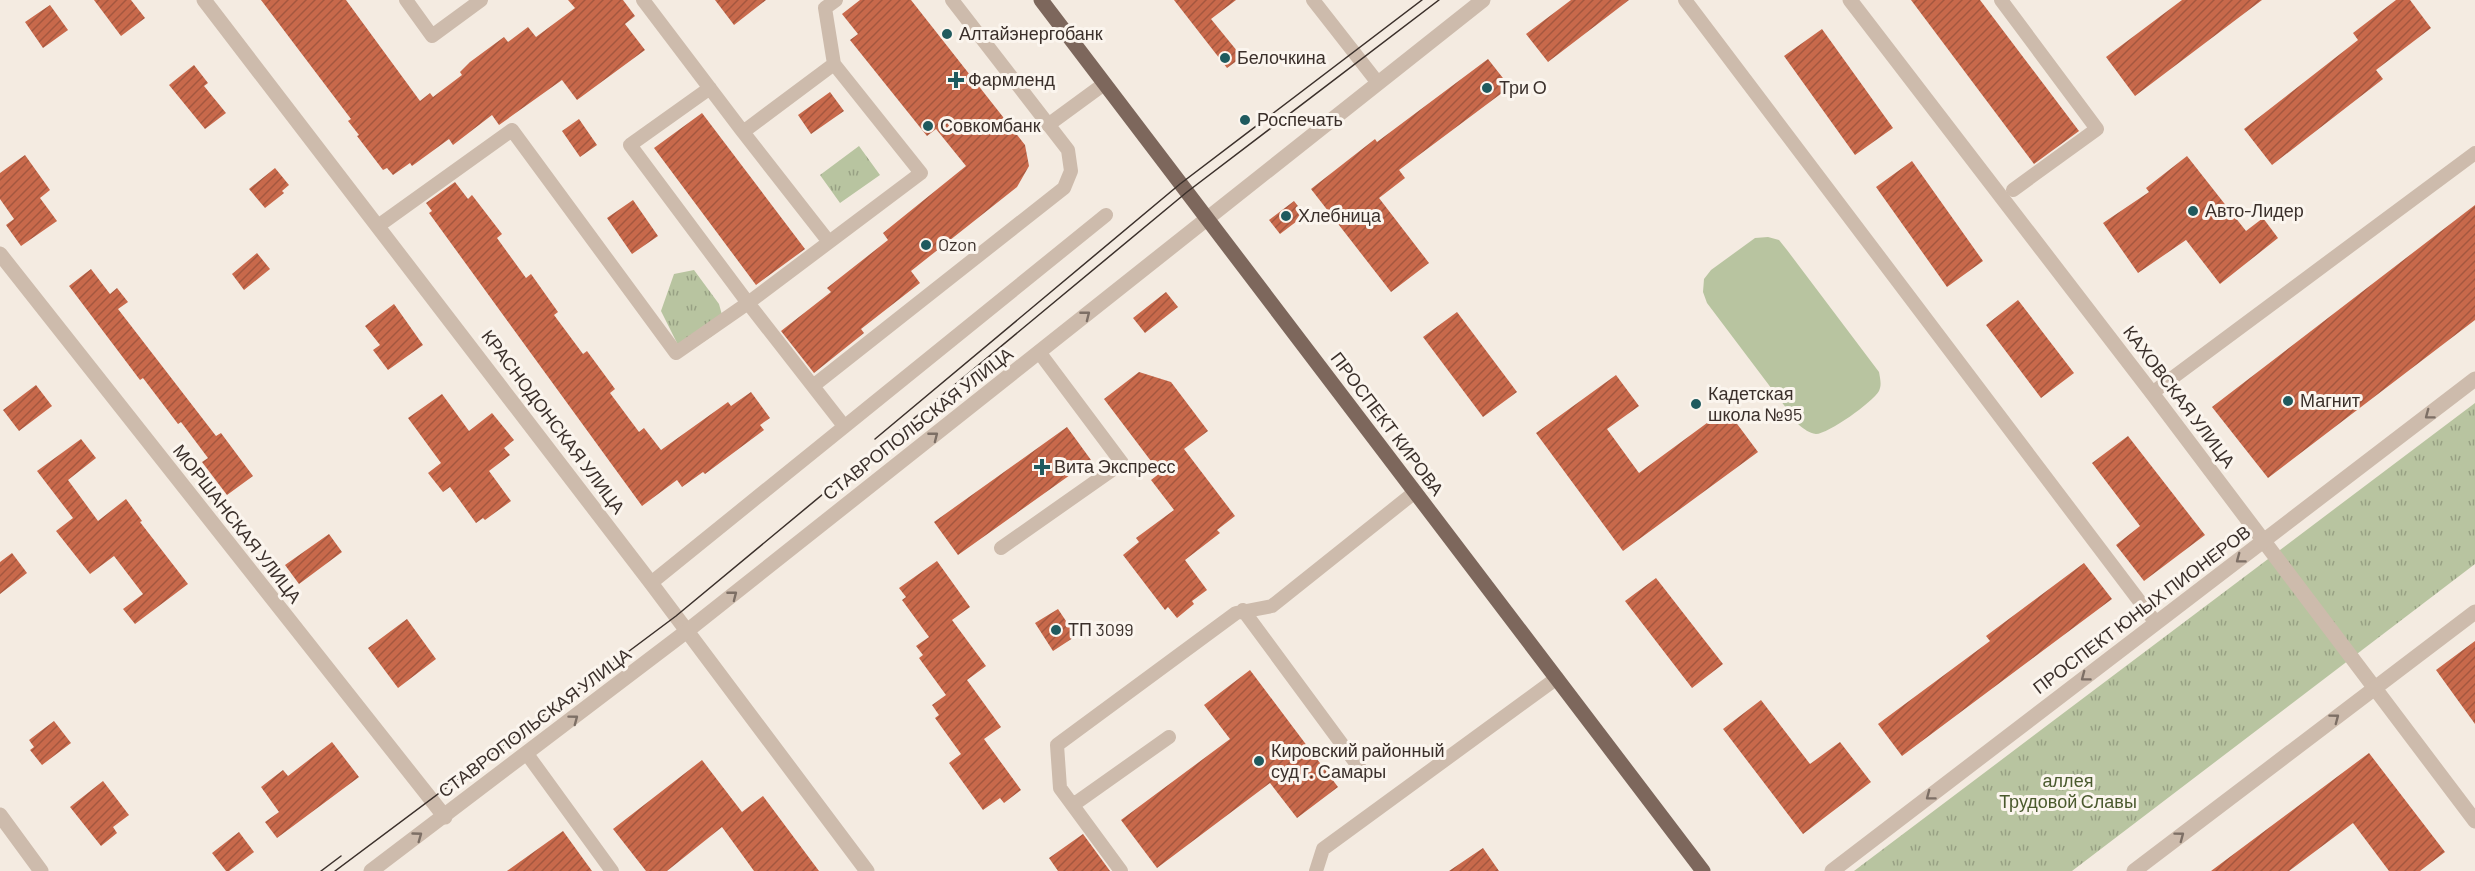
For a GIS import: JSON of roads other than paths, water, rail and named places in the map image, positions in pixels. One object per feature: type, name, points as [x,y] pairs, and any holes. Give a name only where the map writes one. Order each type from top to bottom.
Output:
[{"type":"main road","name":"ПРОСПЕКТ КИРОВА","points":[[1041,0],[1703,871]]},
{"type":"street","name":"КРАСНОДОНСКАЯ УЛИЦА","points":[[204,0],[651,583],[867,871]]},
{"type":"street","name":"СТАВРОПОЛЬСКАЯ УЛИЦА","points":[[371,871],[687,631],[1483,0]]},
{"type":"street","name":"КАХОВСКАЯ УЛИЦА","points":[[1850,0],[2152,393],[2475,820]]},
{"type":"street","name":"МОРШАНСКАЯ УЛИЦА","points":[[0,254],[445,817]]},
{"type":"street","name":"ПРОСПЕКТ ЮНЫХ ПИОНЕРОВ","points":[[1832,871],[2475,379]]},
{"type":"street","points":[[2133,871],[2475,612]]},
{"type":"street","points":[[0,815],[40,871]]},
{"type":"lane","points":[[406,0],[432,36],[481,0]]},
{"type":"lane","points":[[644,0],[829,242]]},
{"type":"lane","points":[[378,226],[512,130],[676,353],[748,303],[921,173],[834,64],[825,8],[836,0]]},
{"type":"lane","points":[[813,386],[1064,188],[1071,171],[1068,150],[952,0]]},
{"type":"lane","points":[[1313,0],[1378,84]]},
{"type":"lane","points":[[1685,0],[2156,623]]},
{"type":"lane","points":[[2001,0],[2097,129],[2013,190]]},
{"type":"lane","points":[[743,132],[834,64]]},
{"type":"lane","points":[[1048,125],[1104,84]]},
{"type":"lane","points":[[710,88],[630,145],[748,303],[844,426]]},
{"type":"lane","points":[[2152,393],[2475,153]]},
{"type":"lane","points":[[651,583],[1106,215]]},
{"type":"lane","points":[[1001,548],[1122,463],[1039,352]]},
{"type":"lane","points":[[1121,871],[1060,788],[1057,745],[1243,610],[1272,606],[1415,492]]},
{"type":"lane","points":[[1243,610],[1361,770]]},
{"type":"lane","points":[[1316,871],[1323,849],[1557,678]]},
{"type":"lane","points":[[1073,805],[1169,737]]},
{"type":"lane","points":[[527,754],[612,871]]},
{"type":"tram line","points":[[875,439],[1180,184],[1422,0]]},
{"type":"tram line","points":[[335,871],[676,616],[1187,192],[1439,0]]},
{"type":"tram line","points":[[321,871],[341,856]]},
{"type":"place","name":"Алтайэнергобанк","points":[[947,34]]},
{"type":"place","name":"Белочкина","points":[[1225,58]]},
{"type":"place","name":"Фармленд","points":[[956,80]]},
{"type":"place","name":"Три О","points":[[1487,88]]},
{"type":"place","name":"Роспечать","points":[[1245,120]]},
{"type":"place","name":"Совкомбанк","points":[[928,126]]},
{"type":"place","name":"Авто-Лидер","points":[[2193,211]]},
{"type":"place","name":"Хлебница","points":[[1286,216]]},
{"type":"place","name":"Ozon","points":[[926,245]]},
{"type":"place","name":"Магнит","points":[[2288,401]]},
{"type":"place","name":"Кадетская школа №95","points":[[1696,404]]},
{"type":"place","name":"Вита Экспресс","points":[[1042,467]]},
{"type":"place","name":"ТП 3099","points":[[1056,630]]},
{"type":"place","name":"Кировский районный суд г. Самары","points":[[1259,761]]},
{"type":"park label","name":"аллея Трудовой Славы","points":[[2068,791]]}]
